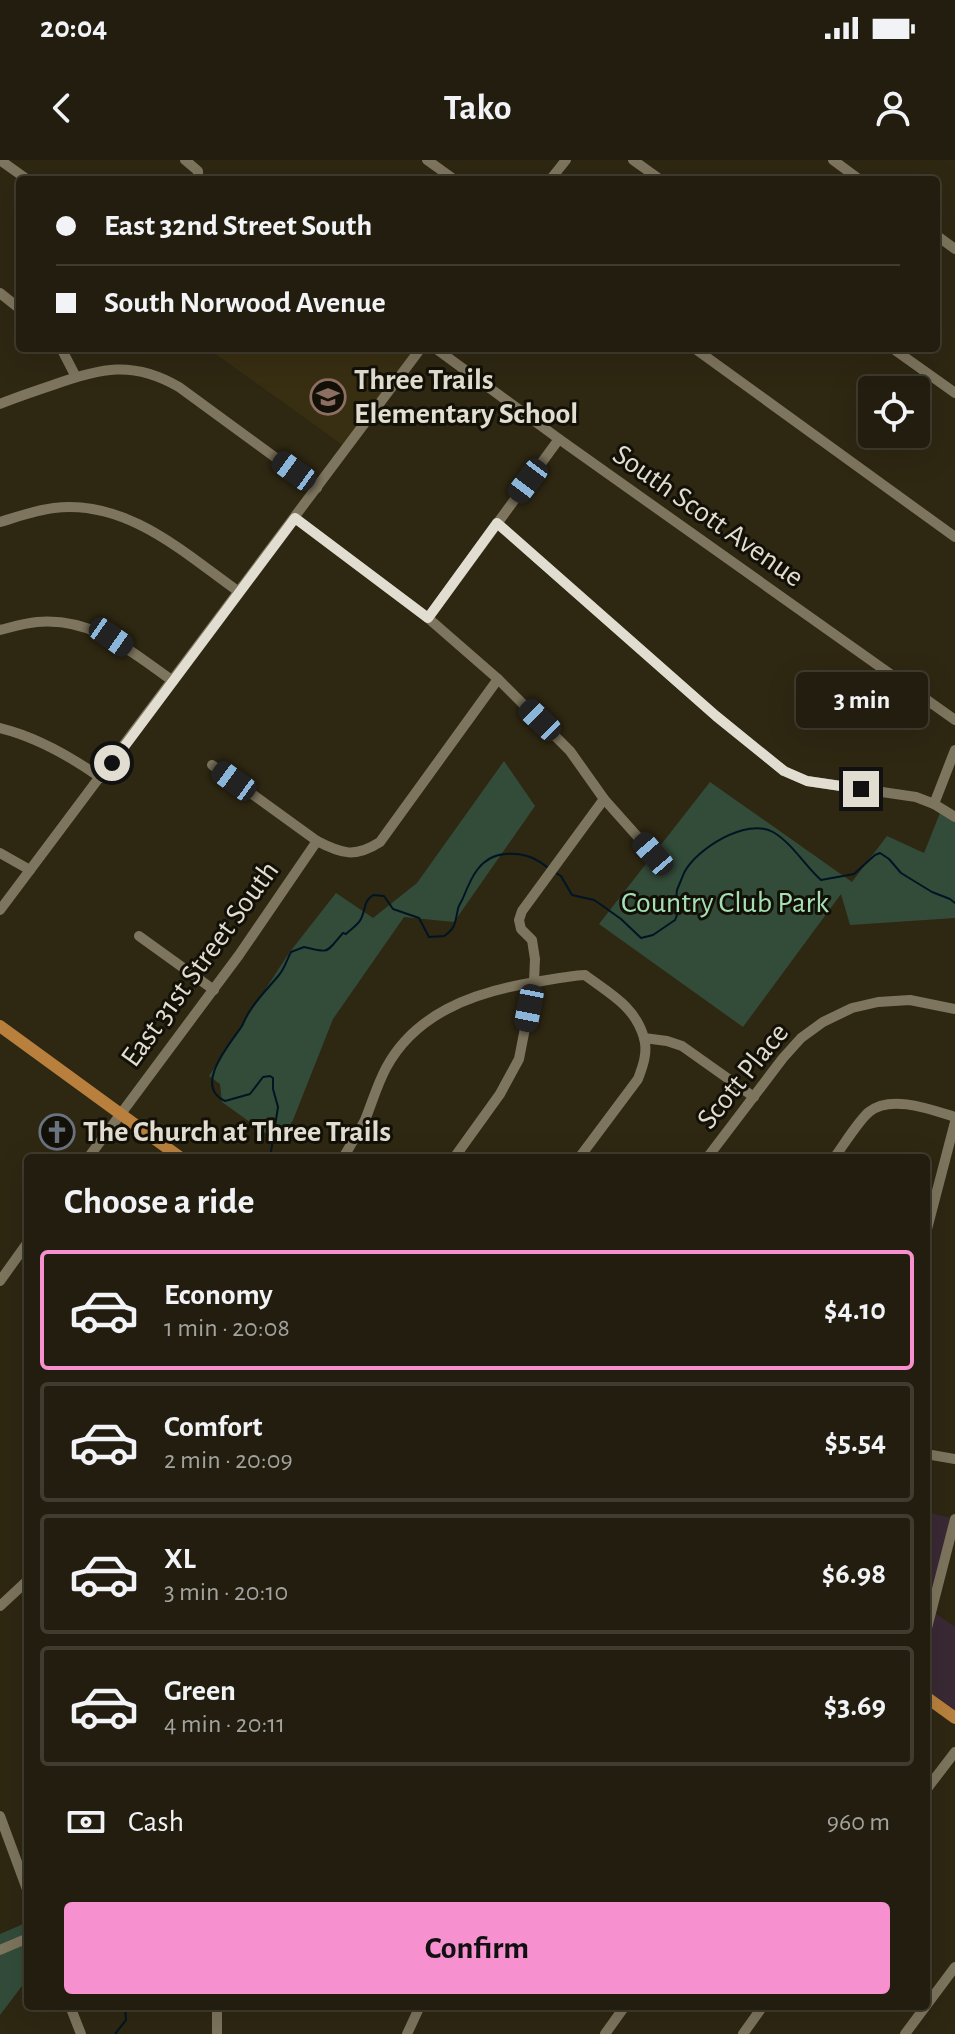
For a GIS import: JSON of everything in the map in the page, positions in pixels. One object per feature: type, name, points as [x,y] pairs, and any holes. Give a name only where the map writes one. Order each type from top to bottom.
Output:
[{"type":"main road","points":[[0,1026],[175,1154]]},
{"type":"main road","points":[[930,1700],[955,1718]]},
{"type":"street","points":[[0,160],[22,176]]},
{"type":"street","points":[[185,160],[198,176]]},
{"type":"street","points":[[427,160],[449,176]]},
{"type":"street","points":[[553,176],[566,160]]},
{"type":"street","points":[[633,160],[655,176]]},
{"type":"street","points":[[833,160],[855,176]]},
{"type":"street","points":[[0,293],[16,306]]},
{"type":"street","points":[[63,352],[76,377]]},
{"type":"street","points":[[0,910],[418,352]]},
{"type":"street","name":"South Scott Avenue","points":[[440,352],[955,720]]},
{"type":"street","points":[[700,352],[955,537]]},
{"type":"street","points":[[898,352],[955,393]]},
{"type":"street","points":[[0,404],[92,371],[122,369],[149,373],[165,379],[317,488]]},
{"type":"street","points":[[428,618],[559,439]]},
{"type":"street","points":[[0,522],[51,508],[102,510],[122,516],[155,533],[239,592]]},
{"type":"street","points":[[295,518],[428,618],[498,679],[570,751],[604,799],[653,854]]},
{"type":"street","points":[[497,523],[704,706],[784,771],[807,781],[916,797],[955,817]]},
{"type":"street","points":[[0,630],[51,621],[90,628],[111,637],[173,681]]},
{"type":"street","points":[[212,765],[335,851],[350,853],[369,849],[380,842],[498,679]]},
{"type":"street","points":[[0,728],[45,744],[101,778]]},
{"type":"street","points":[[934,804],[955,750]]},
{"type":"street","points":[[457,1154],[500,1094],[519,1059],[534,982],[535,959],[532,940],[521,929],[519,920],[522,911],[604,799]]},
{"type":"street","name":"East 31st Street South","points":[[91,1154],[248,943],[317,841]]},
{"type":"street","points":[[0,853],[30,870]]},
{"type":"street","points":[[139,936],[214,990]]},
{"type":"street","points":[[345,1154],[396,1051],[435,1015],[468,998],[500,988],[561,976],[585,975],[630,1009],[638,1020],[646,1045],[638,1079],[582,1154]]},
{"type":"street","name":"Scott Place","points":[[710,1154],[783,1058],[801,1038],[823,1022],[852,1008],[878,1002],[910,1000],[955,1009]]},
{"type":"street","points":[[644,1038],[682,1046],[754,1097]]},
{"type":"street","points":[[837,1154],[870,1111],[890,1104],[911,1104],[955,1120],[930,1217]]},
{"type":"street","points":[[0,1281],[24,1248]]},
{"type":"street","points":[[930,1455],[955,1459]]},
{"type":"street","points":[[930,1616],[955,1519]]},
{"type":"street","points":[[0,1606],[24,1584]]},
{"type":"street","points":[[930,1785],[955,1752]]},
{"type":"street","points":[[0,1816],[24,1881]]},
{"type":"street","points":[[0,1950],[24,1940]]},
{"type":"street","points":[[930,2000],[955,1967]]},
{"type":"street","points":[[72,2010],[81,2034]]},
{"type":"street","points":[[217,2010],[217,2034]]},
{"type":"street","points":[[407,2034],[418,2010]]},
{"type":"street","points":[[605,2034],[622,2010]]},
{"type":"street","points":[[743,2034],[760,2010]]},
{"type":"street","points":[[905,2034],[923,2010]]},
{"type":"shaded area","name":"Three Trails Elementary School","points":[[213,352],[414,352],[344,446]]},
{"type":"shaded area","points":[[930,1513],[951,1518],[930,1597]]},
{"type":"shaded area","points":[[935,1613],[955,1627],[955,1711],[930,1693],[930,1633]]},
{"type":"green space","points":[[504,761],[535,806],[454,922],[404,917],[333,1019],[293,1120],[279,1143],[222,1102],[220,1084],[209,1076],[289,953],[336,893],[373,918],[417,883]]},
{"type":"green space","name":"Country Club Park","points":[[710,782],[852,882],[887,836],[924,853],[940,813],[955,822],[955,918],[850,925],[841,894],[743,1027],[599,924]]},
{"type":"green space","points":[[24,1924],[24,1983],[0,2015],[0,1934]]},
{"type":"waterway","points":[[556,873],[572,895],[594,900],[641,938],[653,935],[675,920],[678,912],[677,890],[684,873],[699,854],[737,832],[762,828],[786,842],[821,880],[854,874],[880,853],[901,873],[955,903]]},
{"type":"waterway","points":[[271,1154],[278,1107],[273,1078],[263,1077],[250,1094],[225,1101],[216,1094],[212,1085],[213,1075],[223,1053],[257,1000],[281,972],[291,952],[304,947],[324,951],[330,948],[343,933],[346,934],[358,923],[373,895],[384,896],[393,909],[419,918],[429,937],[444,936],[454,924],[473,876],[489,859],[505,854],[522,855],[547,867]]},
{"type":"waterway","points":[[115,2034],[126,2020],[125,2010]]},
{"type":"place","name":"Three Trails Elementary School","points":[[328,397]]},
{"type":"place","name":"The Church at Three Trails","points":[[57,1132]]},
{"type":"route","points":[[112,763],[295,518],[428,618],[497,523],[716,716],[784,771],[807,781],[861,789]]}]
